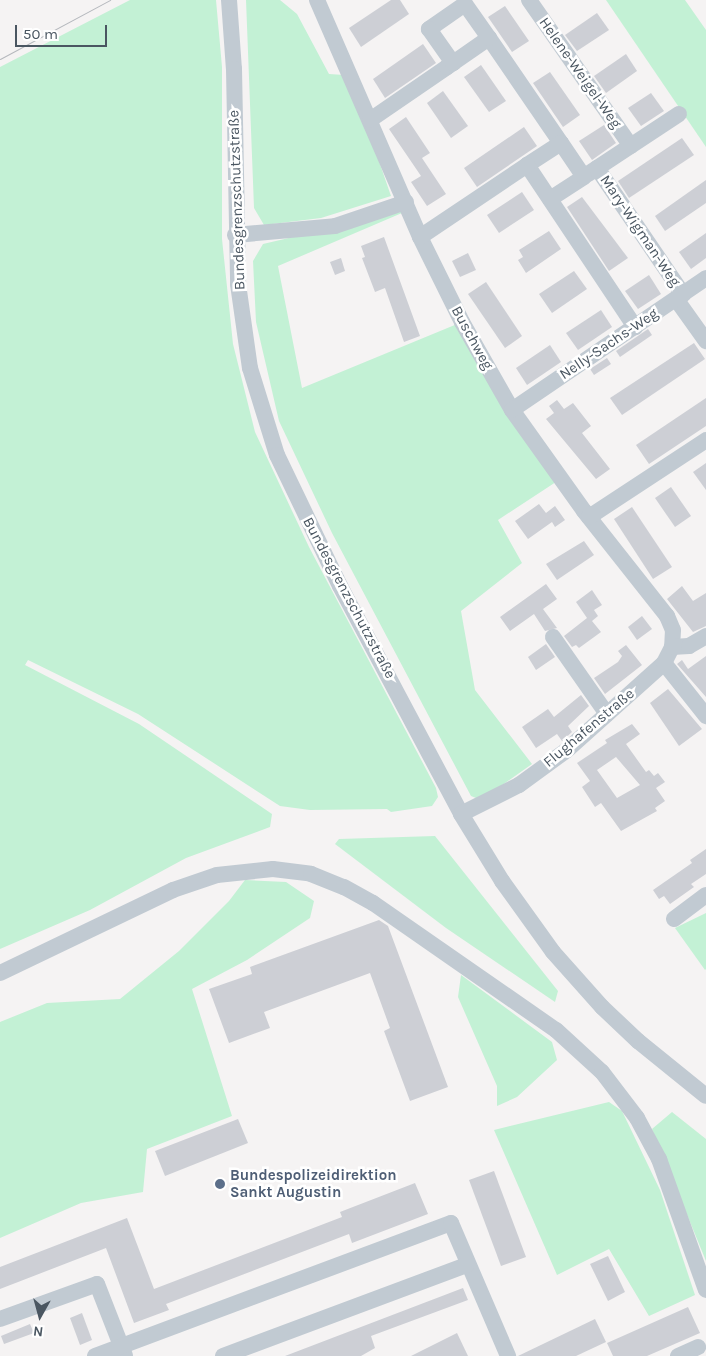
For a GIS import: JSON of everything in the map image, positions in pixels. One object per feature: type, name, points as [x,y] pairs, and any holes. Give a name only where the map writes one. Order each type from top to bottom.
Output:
[{"type":"street","name":"Bundesgrenzschutzstraße","points":[[229,0],[234,70],[235,235],[244,336],[277,455],[317,541],[461,814],[507,889],[553,952],[638,1041],[706,1096]]},
{"type":"street","name":"Buschweg","points":[[317,0],[420,237],[462,322],[512,410],[588,517],[667,616],[673,630],[672,646]]},
{"type":"street","name":"Helene-Weigel-Weg","points":[[529,0],[631,146]]},
{"type":"street","points":[[452,63],[429,29],[468,2],[489,38],[561,143],[590,173],[550,199]]},
{"type":"street","points":[[370,120],[489,38]]},
{"type":"street","name":"Mary-Wigman-Weg","points":[[679,114],[590,173],[680,296],[706,341]]},
{"type":"street","points":[[420,237],[561,143]]},
{"type":"street","points":[[528,165],[635,327]]},
{"type":"street","points":[[235,235],[335,226],[406,202]]},
{"type":"street","name":"Nelly-Sachs-Weg","points":[[512,410],[706,278]]},
{"type":"street","points":[[588,517],[706,440]]},
{"type":"street","points":[[553,636],[607,714]]},
{"type":"street","points":[[672,646],[689,646],[706,636]]},
{"type":"street","name":"Flughafenstraße","points":[[461,814],[519,785],[567,750],[664,663],[672,646]]},
{"type":"street","points":[[664,663],[706,716]]},
{"type":"street","points":[[0,973],[165,894],[217,875],[274,869],[311,874],[344,887],[373,902],[556,1030],[602,1072],[637,1118],[659,1159],[706,1290]]},
{"type":"street","points":[[674,919],[706,895]]},
{"type":"street","points":[[95,1356],[123,1351],[451,1223],[508,1356]]},
{"type":"street","points":[[223,1356],[467,1264]]},
{"type":"street","points":[[0,1319],[97,1284],[123,1351]]},
{"type":"street","points":[[678,1356],[698,1347]]},
{"type":"green space","points":[[130,0],[216,0],[222,67],[222,239],[233,344],[255,432],[309,547],[436,788],[438,797],[432,806],[391,812],[387,809],[310,810],[280,806],[138,714],[28,660],[25,665],[139,724],[272,814],[270,827],[186,858],[90,910],[0,949],[0,67]]},
{"type":"green space","points":[[246,0],[280,0],[297,14],[329,74],[344,75],[372,141],[391,196],[321,218],[264,225],[254,208]]},
{"type":"green space","points":[[606,0],[685,0],[706,30],[706,147]]},
{"type":"green space","points":[[409,210],[278,266],[302,388],[462,322],[562,478],[498,520],[522,563],[461,611],[475,690],[532,764],[481,800],[471,796],[332,533],[279,421],[256,322],[253,261],[263,244]]},
{"type":"green space","points":[[435,836],[558,991],[555,1002],[446,928],[335,844],[339,839]]},
{"type":"green space","points":[[245,880],[286,882],[314,901],[310,918],[247,960],[192,989],[232,1116],[147,1149],[143,1192],[81,1203],[0,1238],[0,1022],[47,1003],[120,999],[179,951],[229,901]]},
{"type":"green space","points":[[706,913],[706,969],[705,970],[675,928]]},
{"type":"green space","points":[[461,975],[552,1042],[557,1060],[517,1097],[497,1106],[497,1086],[458,997]]},
{"type":"green space","points":[[609,1102],[622,1111],[660,1190],[695,1295],[649,1316],[609,1249],[557,1275],[494,1130]]},
{"type":"green space","points":[[672,1112],[706,1139],[706,1261],[652,1129]]},
{"type":"building","points":[[391,0],[400,0],[409,14],[361,47],[349,28]]},
{"type":"building","points":[[505,6],[529,41],[512,52],[488,17]]},
{"type":"building","points":[[597,13],[609,30],[577,51],[565,35]]},
{"type":"building","points":[[423,44],[436,63],[385,98],[373,79]]},
{"type":"building","points":[[626,54],[637,71],[606,93],[594,76]]},
{"type":"building","points":[[481,65],[506,101],[489,112],[464,77]]},
{"type":"building","points":[[550,72],[580,115],[563,127],[533,83]]},
{"type":"building","points":[[443,91],[468,126],[451,138],[427,103]]},
{"type":"building","points":[[651,93],[664,111],[641,126],[628,108]]},
{"type":"building","points":[[406,117],[430,153],[422,158],[446,194],[427,206],[411,182],[421,176],[389,129]]},
{"type":"building","points":[[604,125],[616,143],[592,160],[579,141]]},
{"type":"building","points":[[524,127],[537,146],[477,187],[464,168]]},
{"type":"building","points":[[682,138],[694,155],[629,198],[618,181]]},
{"type":"building","points":[[706,180],[706,203],[665,231],[655,216]]},
{"type":"building","points":[[522,192],[534,210],[499,233],[487,215]]},
{"type":"building","points":[[582,197],[628,258],[609,271],[567,207]]},
{"type":"building","points":[[549,231],[561,249],[526,273],[518,260],[523,257],[519,250]]},
{"type":"building","points":[[706,233],[706,258],[691,269],[679,252]]},
{"type":"building","points":[[384,237],[420,336],[404,342],[385,288],[375,292],[362,258],[365,257],[361,246]]},
{"type":"building","points":[[468,253],[476,270],[460,277],[452,261]]},
{"type":"building","points":[[341,258],[345,271],[335,275],[330,262]]},
{"type":"building","points":[[574,271],[587,289],[552,313],[539,294]]},
{"type":"building","points":[[649,275],[661,294],[638,309],[625,291]]},
{"type":"building","points":[[486,282],[522,336],[505,348],[468,294]]},
{"type":"building","points":[[601,310],[612,327],[578,350],[566,333]]},
{"type":"building","points":[[648,329],[652,335],[620,357],[616,351]]},
{"type":"building","points":[[694,343],[705,359],[622,415],[610,398]]},
{"type":"building","points":[[550,345],[561,362],[527,385],[516,368]]},
{"type":"building","points":[[607,358],[611,364],[594,375],[590,369]]},
{"type":"building","points":[[706,398],[706,426],[649,464],[636,445]]},
{"type":"building","points":[[557,400],[564,409],[573,403],[591,426],[582,433],[610,469],[596,479],[546,419],[554,413],[549,406]]},
{"type":"building","points":[[706,463],[706,490],[693,472]]},
{"type":"building","points":[[671,487],[691,516],[675,527],[655,498]]},
{"type":"building","points":[[539,504],[546,513],[555,506],[565,520],[555,527],[552,522],[528,539],[515,521]]},
{"type":"building","points":[[632,507],[672,567],[653,579],[614,519]]},
{"type":"building","points":[[584,541],[594,555],[557,580],[546,564]]},
{"type":"building","points":[[546,584],[557,599],[543,609],[557,628],[545,631],[534,614],[510,631],[500,617]]},
{"type":"building","points":[[682,586],[693,601],[706,593],[706,626],[693,632],[667,599]]},
{"type":"building","points":[[592,590],[602,605],[594,610],[598,616],[592,621],[601,632],[579,648],[576,645],[572,647],[564,636],[587,618],[576,602]]},
{"type":"building","points":[[642,616],[652,629],[637,640],[628,627]]},
{"type":"building","points":[[546,644],[555,657],[536,670],[528,657]]},
{"type":"building","points":[[626,645],[642,665],[605,694],[594,678],[618,662],[622,656],[618,651]]},
{"type":"building","points":[[706,656],[706,697],[677,664],[682,660],[688,669]]},
{"type":"building","points":[[668,689],[702,729],[679,746],[650,703]]},
{"type":"building","points":[[581,695],[589,706],[568,726],[572,732],[562,741],[557,734],[536,748],[522,727],[548,709],[554,717]]},
{"type":"building","points":[[632,724],[640,734],[626,744],[646,772],[649,770],[654,776],[658,773],[665,782],[656,788],[665,801],[655,808],[657,811],[621,831],[601,803],[595,807],[582,787],[590,781],[577,763],[607,743],[605,740]],"holes":[[[616,757],[640,785],[617,798],[597,770]]]},
{"type":"building","points":[[706,849],[706,874],[691,884],[694,887],[670,904],[664,896],[659,899],[653,890],[692,863],[690,860]]},
{"type":"building","points":[[379,920],[388,926],[448,1087],[410,1101],[384,1031],[390,1028],[370,973],[264,1012],[270,1028],[229,1043],[209,989],[252,974],[250,967]]},
{"type":"building","points":[[238,1119],[248,1143],[165,1176],[155,1151]]},
{"type":"building","points":[[494,1171],[526,1257],[501,1266],[469,1180]]},
{"type":"building","points":[[415,1183],[428,1214],[352,1243],[349,1234],[166,1304],[169,1310],[134,1323],[106,1248],[0,1289],[0,1267],[127,1218],[154,1289],[342,1217],[340,1212]]},
{"type":"building","points":[[608,1256],[625,1292],[608,1301],[590,1264]]},
{"type":"building","points":[[463,1288],[468,1300],[371,1336],[375,1348],[361,1356],[285,1356]]},
{"type":"building","points":[[688,1307],[700,1333],[647,1356],[613,1356],[607,1343]]},
{"type":"building","points":[[82,1313],[92,1340],[80,1345],[70,1318]]},
{"type":"building","points":[[595,1319],[606,1342],[576,1356],[518,1356]]},
{"type":"building","points":[[30,1324],[34,1333],[4,1344],[1,1336]]},
{"type":"building","points":[[457,1333],[468,1356],[411,1356]]},
{"type":"tram line","points":[[0,59],[110,0]]},
{"type":"place","name":"Bundespolizeidirektion Sankt Augustin","points":[[220,1184]]}]
